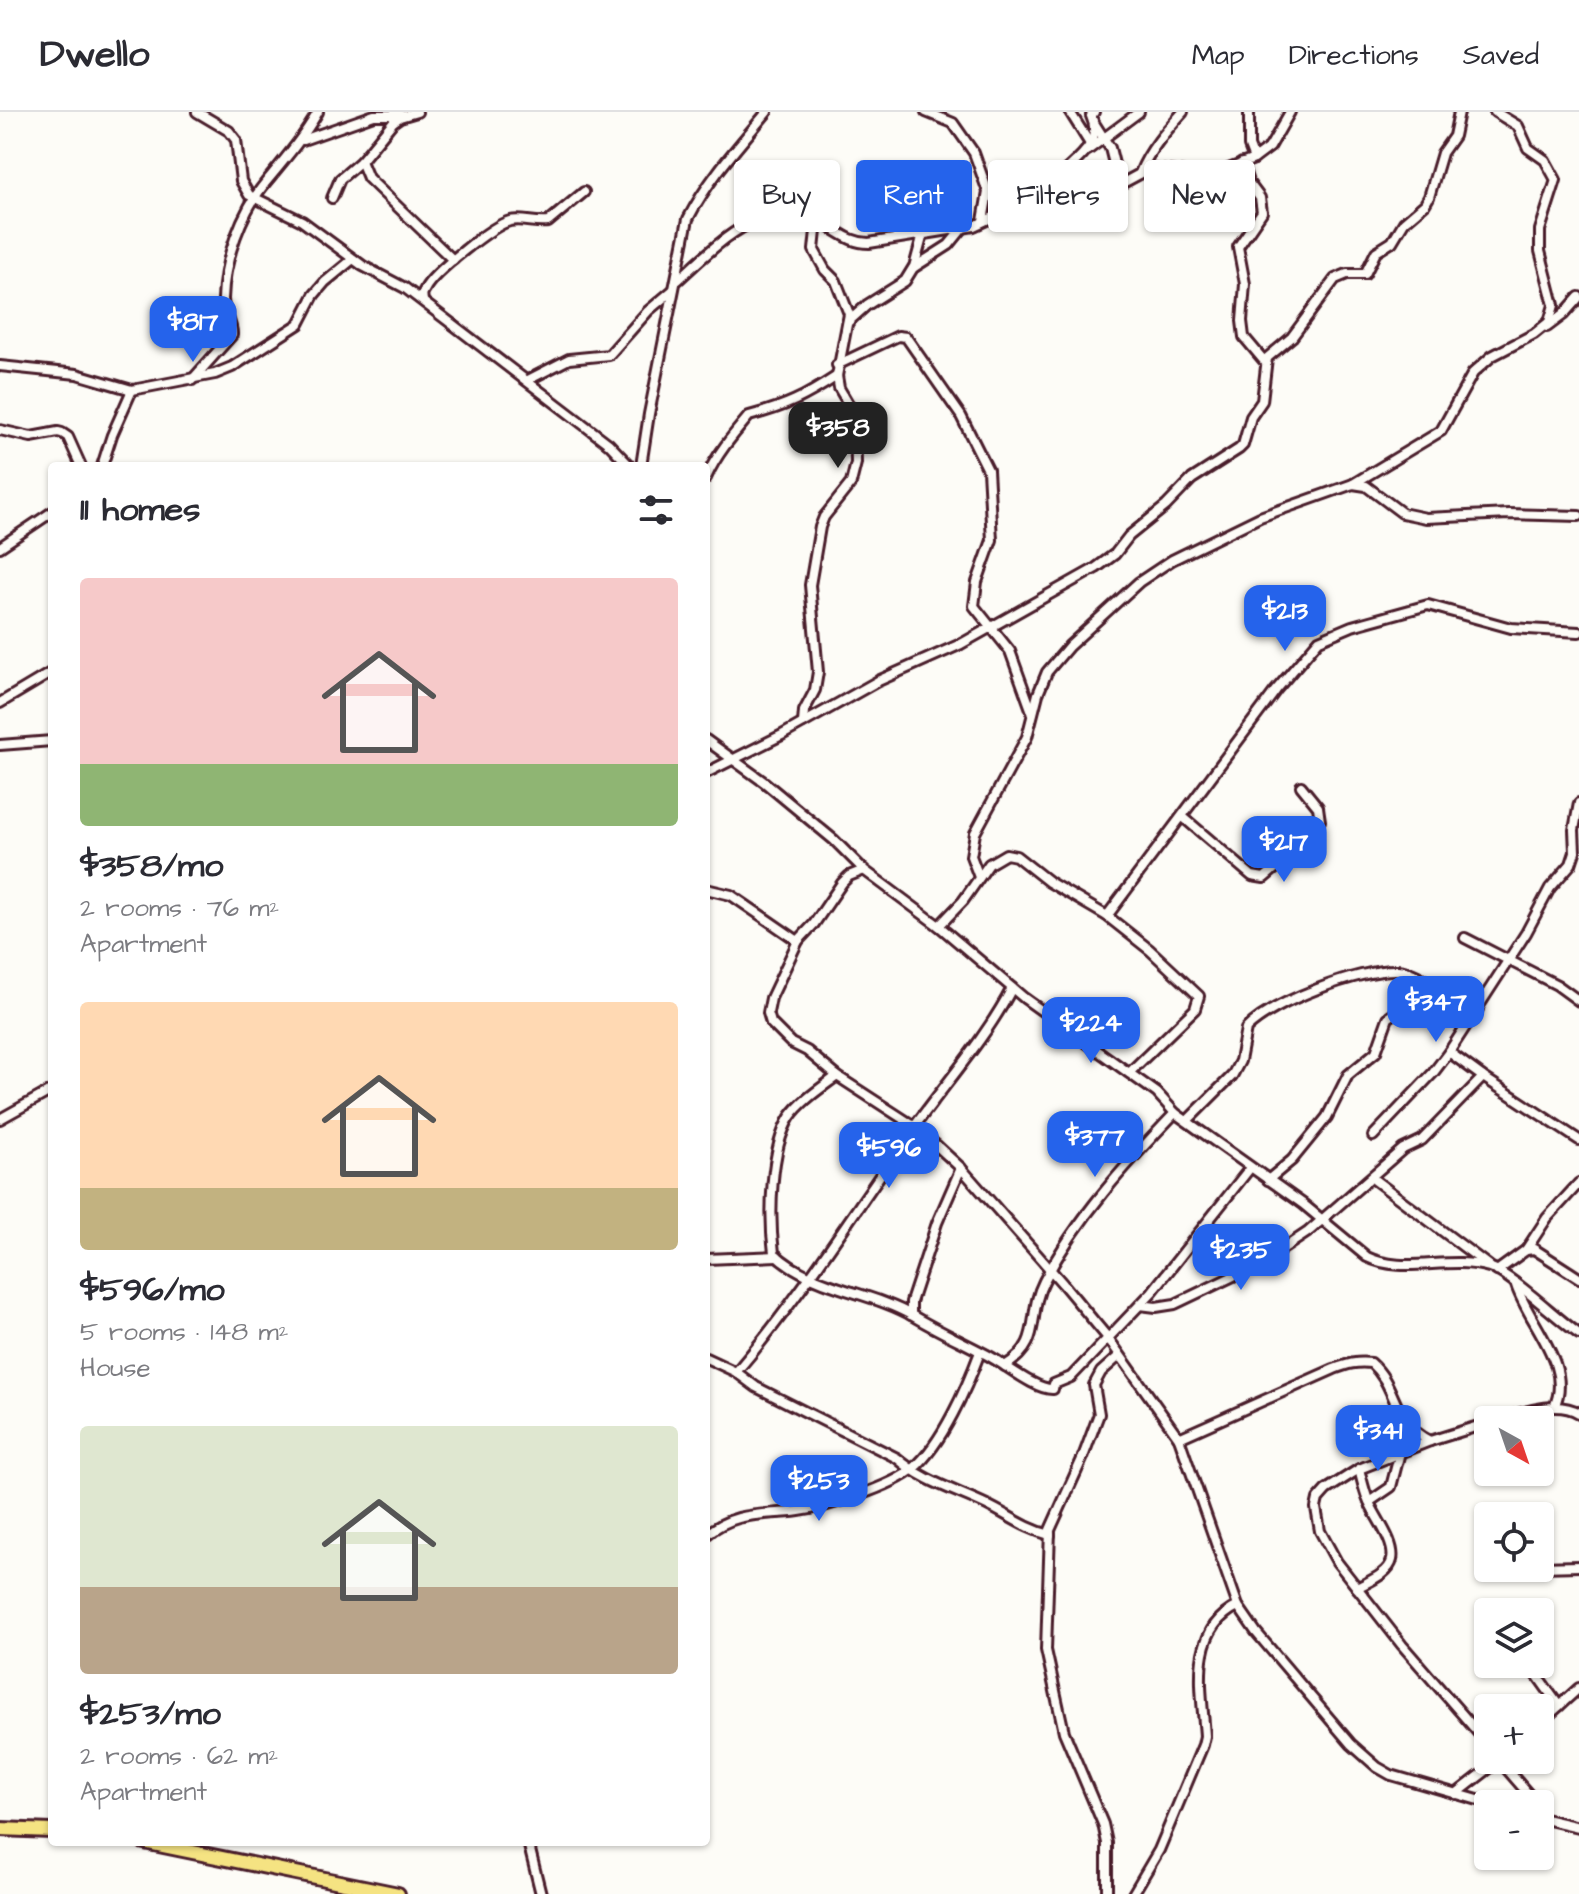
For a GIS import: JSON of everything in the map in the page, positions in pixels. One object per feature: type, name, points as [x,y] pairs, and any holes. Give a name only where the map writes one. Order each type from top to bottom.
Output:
[{"type":"highway","points":[[0,1829],[48,1831]]},
{"type":"highway","points":[[164,1846],[398,1894]]},
{"type":"street","points":[[197,112],[229,131],[236,140],[242,187],[249,195],[302,221],[353,259],[405,288],[528,380],[609,444],[626,462]]},
{"type":"street","points":[[192,381],[232,335],[223,302],[224,286],[233,246],[256,196],[301,141],[318,112]]},
{"type":"street","points":[[301,141],[374,115],[417,112]]},
{"type":"street","points":[[642,462],[688,219],[719,168],[767,112]]},
{"type":"street","points":[[926,112],[953,123],[974,153],[988,192],[983,221]]},
{"type":"street","points":[[1070,112],[1089,147]]},
{"type":"street","points":[[1094,112],[1091,116],[1114,160]]},
{"type":"street","points":[[1089,147],[1105,139],[1139,112]]},
{"type":"street","points":[[1140,173],[1163,135],[1183,112]]},
{"type":"street","points":[[1249,112],[1249,146],[1254,159]]},
{"type":"street","points":[[1251,160],[1270,147],[1290,112]]},
{"type":"street","points":[[710,771],[878,681],[938,655],[1110,558],[1129,536],[1166,506],[1186,484],[1239,449],[1253,414],[1262,401],[1265,362],[1272,352],[1292,337],[1335,279],[1347,274],[1365,274],[1376,252],[1392,242],[1404,222],[1425,204],[1442,153],[1454,136],[1459,112]]},
{"type":"street","points":[[1495,112],[1518,126],[1528,148],[1545,160],[1556,180],[1540,230],[1540,251],[1554,308],[1543,328]]},
{"type":"street","points":[[332,198],[340,179],[361,161],[393,122],[405,115]]},
{"type":"street","points":[[1080,160],[1089,147],[1094,123]]},
{"type":"street","points":[[361,161],[368,178],[453,260]]},
{"type":"street","points":[[1128,179],[1144,172]]},
{"type":"street","points":[[1255,191],[1260,198],[1262,212],[1255,222]]},
{"type":"street","points":[[423,301],[422,293],[427,285],[453,260],[503,223],[517,220],[540,223],[553,219],[584,192]]},
{"type":"street","points":[[972,225],[988,219]]},
{"type":"street","points":[[678,280],[735,232]]},
{"type":"street","points":[[803,723],[804,711],[815,690],[818,672],[810,599],[811,571],[824,517],[851,483],[856,463],[855,424],[837,376],[848,309],[836,281],[825,270],[814,250],[816,232]]},
{"type":"street","points":[[836,232],[855,243],[936,232]]},
{"type":"street","points":[[913,268],[949,245],[960,232]]},
{"type":"street","points":[[1248,232],[1238,247],[1245,284],[1242,330],[1246,342],[1265,362]]},
{"type":"street","points":[[848,322],[867,305],[900,286],[913,268],[923,234]]},
{"type":"street","points":[[0,366],[77,374],[132,390],[192,381],[232,367],[293,328],[303,319],[314,295],[325,282],[353,259]]},
{"type":"street","points":[[528,380],[569,359],[609,355],[648,311],[674,290]]},
{"type":"street","points":[[979,877],[971,856],[975,833],[1027,737],[1042,683],[1058,658],[1087,628],[1146,577],[1181,554],[1306,499],[1353,484],[1441,431],[1473,373],[1492,356],[1563,315],[1579,297]]},
{"type":"street","points":[[837,365],[898,336],[906,337],[961,416],[989,478],[992,540],[973,597],[977,613],[1013,657],[1032,714]]},
{"type":"street","points":[[710,469],[749,416],[785,406],[812,394],[837,376]]},
{"type":"street","points":[[103,462],[132,390]]},
{"type":"street","points":[[0,430],[31,437],[62,433],[68,437],[79,462]]},
{"type":"street","points":[[1353,484],[1366,486],[1402,513],[1426,518],[1524,514],[1579,516]]},
{"type":"street","points":[[0,547],[48,515]]},
{"type":"street","points":[[1107,916],[1310,647],[1330,634],[1428,605],[1511,628],[1579,632]]},
{"type":"street","points":[[0,703],[48,674]]},
{"type":"street","points":[[0,745],[48,741]]},
{"type":"street","points":[[710,743],[734,758],[834,840],[864,870],[939,926],[1012,988],[1162,1097],[1175,1113],[1378,1262],[1394,1265],[1444,1261],[1494,1269],[1526,1250],[1547,1218],[1579,1183]]},
{"type":"street","points":[[1183,817],[1244,870],[1252,876],[1264,878],[1298,849],[1318,824],[1318,807],[1301,786]]},
{"type":"street","points":[[1373,1136],[1449,1052],[1509,960],[1550,888],[1573,859],[1579,803]]},
{"type":"street","points":[[939,926],[999,856],[1013,855],[1073,898],[1107,916],[1150,950],[1199,996],[1195,1009],[1129,1073]]},
{"type":"street","points":[[864,870],[849,876],[842,883],[814,924],[798,941],[771,998],[769,1018],[791,1043],[914,1126],[961,1168],[1108,1338],[1179,1438],[1238,1606],[1279,1660],[1363,1756],[1377,1767],[1406,1781],[1474,1799]]},
{"type":"street","points":[[710,890],[731,895],[798,941]]},
{"type":"street","points":[[1465,938],[1557,985],[1579,1001]]},
{"type":"street","points":[[1188,1120],[1232,1076],[1240,1061],[1246,1029],[1271,1012],[1314,991],[1368,973],[1398,970],[1410,972],[1478,1009]]},
{"type":"street","points":[[736,1372],[767,1337],[914,1126],[993,1020],[1012,988]]},
{"type":"street","points":[[1268,1180],[1292,1160],[1327,1117],[1348,1075],[1376,1052],[1388,1018],[1419,996],[1437,988]]},
{"type":"street","points":[[1449,1052],[1579,1140]]},
{"type":"street","points":[[837,1076],[791,1115],[779,1143],[772,1217],[774,1253],[810,1275],[911,1315],[1042,1388],[1053,1389],[1054,1384],[1071,1377],[1140,1305],[1250,1168]]},
{"type":"street","points":[[1140,1305],[1156,1307],[1175,1304],[1235,1277],[1303,1235],[1403,1149],[1422,1140],[1483,1077]]},
{"type":"street","points":[[0,1119],[48,1092]]},
{"type":"street","points":[[1005,1366],[1027,1346],[1032,1335],[1034,1305],[1059,1251],[1115,1178],[1175,1113]]},
{"type":"street","points":[[911,1315],[911,1302],[937,1223],[961,1168]]},
{"type":"street","points":[[1372,1178],[1579,1334]]},
{"type":"street","points":[[1526,1250],[1538,1250],[1579,1278]]},
{"type":"street","points":[[710,1259],[777,1256]]},
{"type":"street","points":[[1515,1285],[1557,1371],[1559,1391],[1554,1407],[1578,1411]]},
{"type":"street","points":[[710,1532],[733,1518],[817,1507],[856,1495],[911,1470],[924,1456],[958,1404],[980,1352]]},
{"type":"street","points":[[1107,1894],[1107,1843],[1103,1824],[1064,1732],[1046,1650],[1052,1525],[1087,1450],[1099,1414],[1094,1385],[1101,1372],[1119,1356]]},
{"type":"street","points":[[710,1360],[736,1372],[756,1387],[897,1458],[911,1470],[942,1487],[983,1503],[1030,1529],[1050,1535]]},
{"type":"street","points":[[1179,1438],[1355,1362],[1371,1363],[1376,1368],[1407,1425],[1430,1441]]},
{"type":"street","points":[[1369,1502],[1391,1487],[1407,1425]]},
{"type":"street","points":[[1474,1427],[1359,1469],[1326,1490],[1318,1499],[1316,1508],[1325,1543],[1357,1588],[1474,1727]]},
{"type":"street","points":[[1357,1588],[1381,1574],[1392,1560],[1383,1525],[1369,1502],[1359,1469]]},
{"type":"street","points":[[1554,1567],[1579,1566]]},
{"type":"street","points":[[1133,1894],[1159,1850],[1199,1759],[1205,1736],[1201,1678],[1205,1644],[1218,1621],[1238,1606]]},
{"type":"street","points":[[1539,1678],[1559,1706]]},
{"type":"street","points":[[1554,1710],[1579,1688]]},
{"type":"street","points":[[1456,1794],[1481,1774]]},
{"type":"street","points":[[1511,1774],[1525,1790]]},
{"type":"street","points":[[1554,1821],[1579,1827]]},
{"type":"street","points":[[529,1846],[541,1894]]}]
